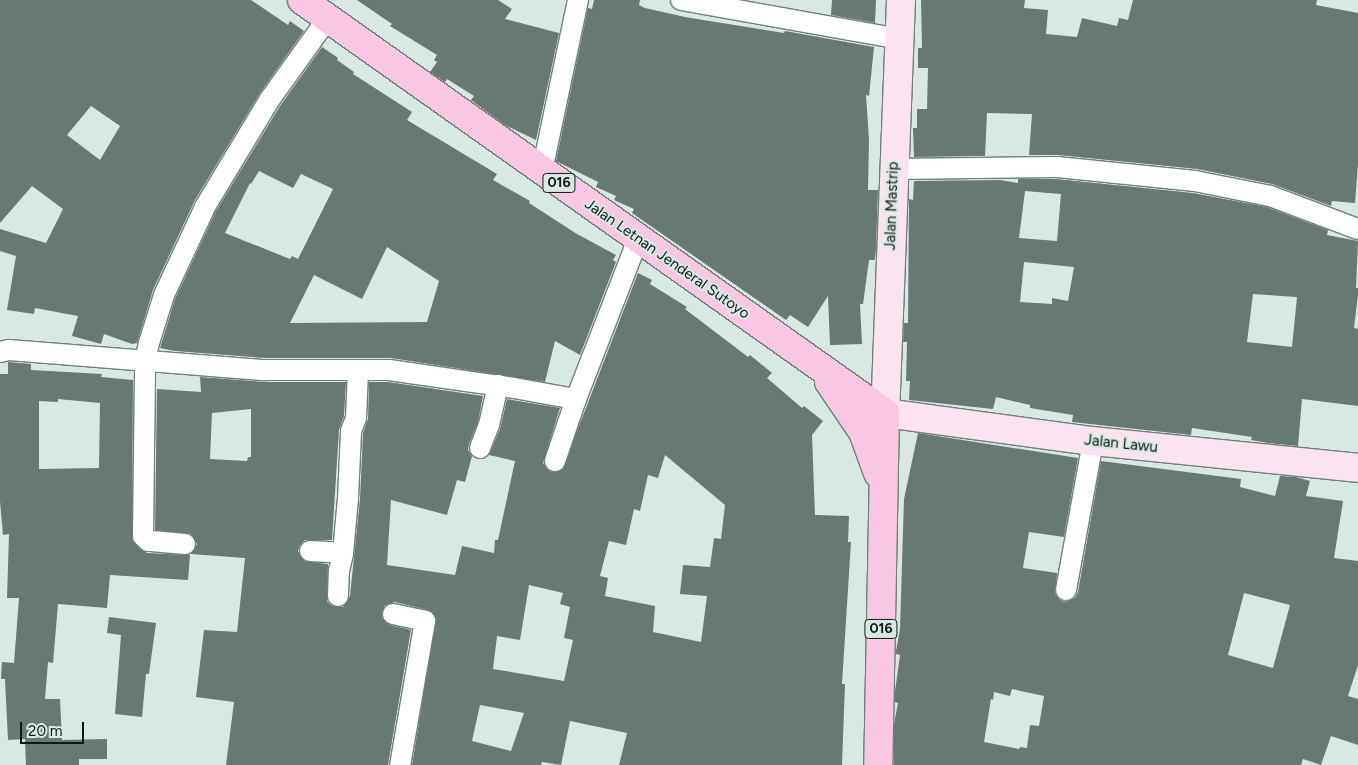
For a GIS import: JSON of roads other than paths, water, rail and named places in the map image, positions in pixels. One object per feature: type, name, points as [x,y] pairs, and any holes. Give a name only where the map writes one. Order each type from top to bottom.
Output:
[{"type":"main road","name":"Jalan Letnan Jenderal Sutoyo","points":[[302,0],[885,413]]},
{"type":"main road","name":"Jalan Mastrip","points":[[885,413],[901,0]]},
{"type":"main road","name":"016","points":[[815,365],[847,406],[863,432],[884,492]]},
{"type":"main road","name":"Jalan Lawu","points":[[885,413],[1093,441],[1358,468]]},
{"type":"main road","name":"016","points":[[878,765],[885,413]]},
{"type":"street","points":[[542,171],[578,0]]},
{"type":"street","points":[[681,0],[899,39]]},
{"type":"street","points":[[185,544],[148,541],[143,536],[145,360],[164,295],[206,205],[270,99],[328,18]]},
{"type":"street","points":[[894,169],[1057,168],[1195,181],[1270,196],[1358,229]]},
{"type":"street","points":[[555,461],[576,399],[638,239]]},
{"type":"street","points":[[0,352],[9,350],[265,370],[411,372],[576,399]]},
{"type":"street","points":[[338,596],[352,431],[356,418],[358,370]]},
{"type":"street","points":[[480,448],[489,425],[498,385]]},
{"type":"street","points":[[1066,590],[1093,441]]},
{"type":"street","points":[[310,551],[343,553]]},
{"type":"street","points":[[393,614],[425,620],[400,765]]}]
